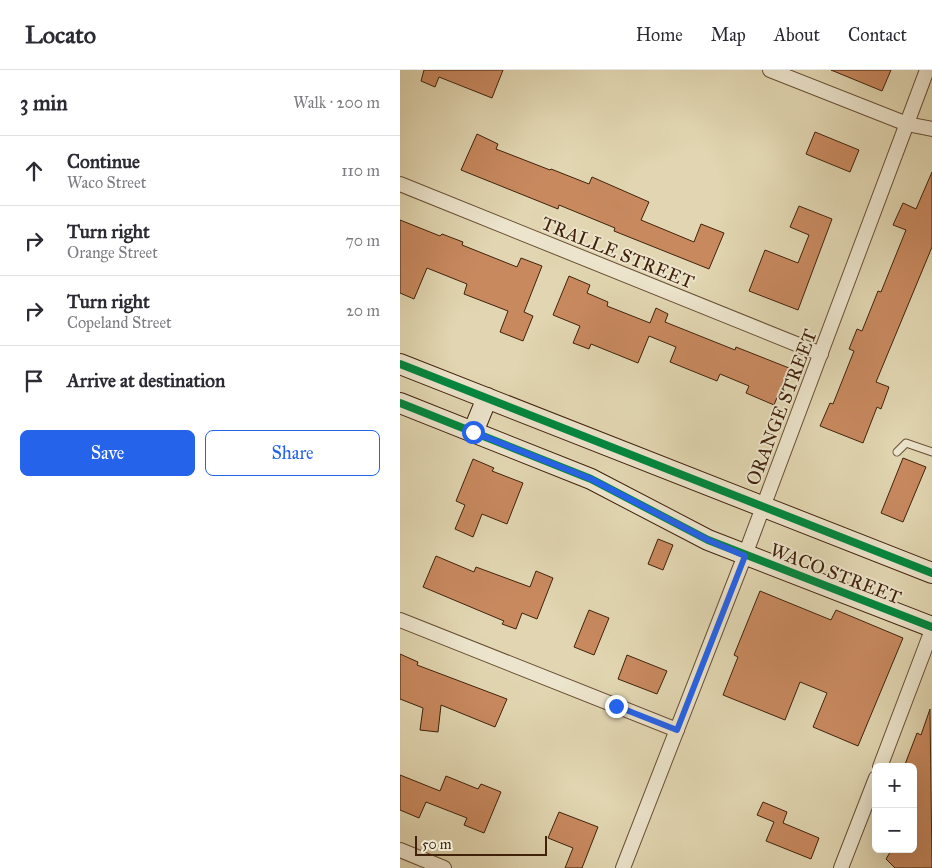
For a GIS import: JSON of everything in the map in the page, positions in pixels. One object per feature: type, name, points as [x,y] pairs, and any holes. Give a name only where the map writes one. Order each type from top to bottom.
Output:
[{"type":"main road","name":"WACO STREET","points":[[400,364],[932,573]]},
{"type":"main road","points":[[473,432],[487,398]]},
{"type":"main road","name":"WACO STREET","points":[[400,403],[591,479],[708,540],[745,556],[932,629]]},
{"type":"street","points":[[770,70],[907,124],[932,129]]},
{"type":"street","name":"ORANGE STREET","points":[[623,868],[745,556],[927,70]]},
{"type":"street","name":"TRALLE STREET","points":[[400,184],[821,354]]},
{"type":"street","points":[[400,620],[677,730]]},
{"type":"street","points":[[882,763],[932,629]]},
{"type":"street","points":[[841,868],[872,788]]},
{"type":"street","points":[[400,850],[444,868]]},
{"type":"lane","points":[[898,452],[906,443],[932,452]]},
{"type":"building","points":[[424,70],[503,70],[492,98],[439,77],[435,87],[421,81]]},
{"type":"building","points":[[831,70],[891,70],[882,91]]},
{"type":"building","points":[[815,132],[859,150],[850,172],[806,154]]},
{"type":"building","points":[[477,134],[498,144],[496,149],[589,184],[592,177],[649,202],[641,220],[694,242],[701,224],[724,233],[709,269],[614,231],[615,228],[559,205],[558,209],[461,170]]},
{"type":"building","points":[[932,172],[932,247],[876,382],[889,387],[881,409],[877,407],[863,443],[820,426],[830,403],[833,404],[854,351],[849,349],[857,329],[862,331],[878,291],[881,292],[906,230],[893,225],[903,203],[916,209]]},
{"type":"building","points":[[799,206],[832,219],[798,310],[749,291],[765,250],[798,263],[809,235],[790,227]]},
{"type":"building","points":[[400,220],[440,236],[442,234],[463,242],[462,245],[517,267],[521,258],[542,266],[524,312],[533,316],[523,341],[500,332],[508,311],[464,294],[467,284],[427,268],[414,299],[400,293]]},
{"type":"building","points":[[569,276],[590,285],[587,293],[608,302],[607,306],[650,323],[656,308],[668,314],[665,322],[735,350],[736,347],[789,368],[774,405],[746,393],[749,386],[720,374],[717,381],[670,362],[676,347],[649,336],[638,363],[591,344],[589,349],[573,343],[580,326],[553,315]]},
{"type":"building","points":[[903,458],[926,467],[903,522],[881,513]]},
{"type":"building","points":[[473,459],[494,468],[492,471],[523,483],[507,524],[482,514],[473,537],[455,529],[465,505],[456,501]]},
{"type":"building","points":[[658,539],[673,545],[663,570],[648,564]]},
{"type":"building","points":[[436,556],[474,572],[476,567],[530,587],[536,571],[553,578],[537,619],[522,613],[516,629],[502,624],[504,621],[423,587]]},
{"type":"building","points":[[760,591],[831,620],[836,610],[903,638],[858,746],[813,727],[827,693],[800,682],[785,720],[723,695],[738,657],[734,655]]},
{"type":"building","points":[[589,610],[609,618],[594,655],[574,647]]},
{"type":"building","points":[[400,654],[418,662],[417,665],[507,699],[495,727],[441,705],[438,732],[420,730],[423,708],[400,699]]},
{"type":"building","points":[[627,655],[667,671],[657,694],[618,679]]},
{"type":"building","points":[[930,709],[932,868],[895,868],[886,859],[890,853],[917,853],[917,763],[906,763],[917,733],[921,735]]},
{"type":"building","points":[[400,775],[440,791],[446,776],[478,789],[481,784],[501,792],[484,833],[464,825],[467,818],[426,802],[419,818],[400,810]]},
{"type":"building","points":[[763,802],[787,812],[783,823],[819,838],[811,859],[766,841],[774,822],[757,815]]},
{"type":"building","points":[[559,812],[598,827],[582,868],[565,868],[573,848],[548,838]]},
{"type":"cycle path","points":[[400,364],[932,573]]},
{"type":"cycle path","points":[[400,403],[591,479],[708,540],[932,627]]},
{"type":"route","points":[[473,432],[591,479],[708,540],[745,556],[677,730],[616,706]]}]
